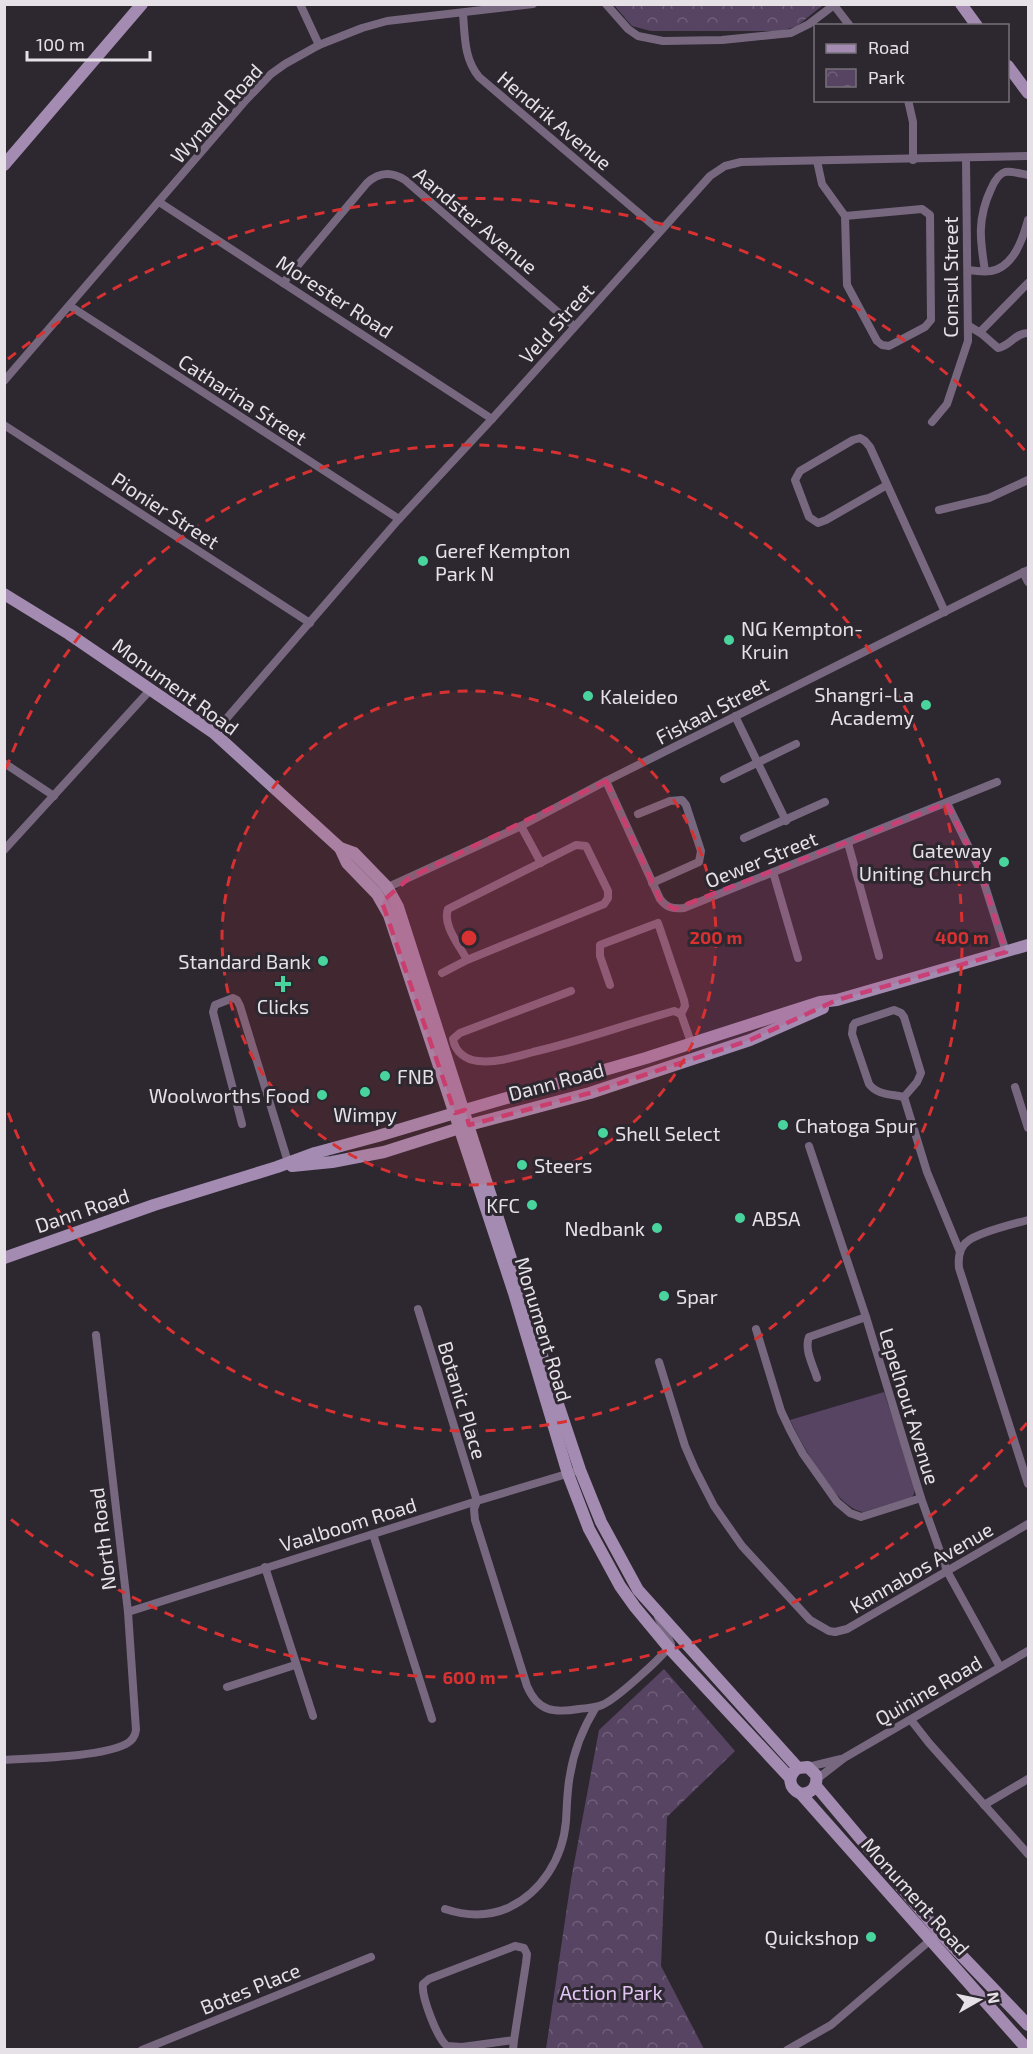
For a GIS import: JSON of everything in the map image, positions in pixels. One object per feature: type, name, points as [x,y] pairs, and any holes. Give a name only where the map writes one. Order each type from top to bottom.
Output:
[{"type":"main road","points":[[4,165],[142,4]]},
{"type":"main road","points":[[964,5],[976,24]]},
{"type":"main road","points":[[1009,67],[1029,93]]},
{"type":"main road","name":"Monument Road","points":[[4,594],[69,634],[214,733],[340,848],[354,853],[384,895],[409,939],[460,1111],[574,1472],[580,1508],[599,1551],[627,1598],[669,1648],[798,1771]]},
{"type":"main road","name":"Dann Road","points":[[4,1258],[154,1205],[282,1165],[460,1111],[692,1045],[813,1005],[1029,945]]},
{"type":"main road","name":"Dann Road","points":[[282,1165],[359,1158],[465,1126],[590,1093],[761,1036],[837,1000]]},
{"type":"main road","name":"Monument Road","points":[[574,1472],[633,1582],[798,1771]]},
{"type":"main road","points":[[597,1515],[592,1519],[599,1551]]},
{"type":"main road","points":[[798,1771],[814,1772],[816,1783],[812,1791],[801,1794],[793,1789],[798,1771]]},
{"type":"main road","name":"Monument Road","points":[[816,1783],[935,1936],[1028,2049]]},
{"type":"main road","name":"Monument Road","points":[[801,1794],[935,1936],[1029,2025]]},
{"type":"street","points":[[300,4],[319,45]]},
{"type":"street","name":"Wynand Road","points":[[4,381],[261,84],[285,64],[319,45],[374,24],[532,4]]},
{"type":"street","points":[[606,4],[628,29],[649,40],[722,40],[791,33],[808,24],[833,5],[848,24]]},
{"type":"street","name":"Hendrik Avenue","points":[[463,14],[465,46],[469,61],[479,77],[660,231]]},
{"type":"street","points":[[908,102],[913,122],[913,160]]},
{"type":"street","name":"Veld Street","points":[[214,733],[399,519],[710,176],[725,166],[741,162],[1029,156]]},
{"type":"street","name":"Consul Street","points":[[932,422],[949,400],[968,343],[966,159]]},
{"type":"street","points":[[817,161],[822,184],[845,216],[847,285],[877,340],[882,345],[889,346],[925,327],[931,320],[930,215],[922,209],[845,216]]},
{"type":"street","points":[[985,271],[980,220],[992,186],[1000,174],[1005,172],[1029,176]]},
{"type":"street","name":"Aandster Avenue","points":[[283,283],[367,183],[376,176],[393,173],[405,180],[574,326]]},
{"type":"street","name":"Morester Road","points":[[159,202],[492,419]]},
{"type":"street","points":[[968,270],[985,271],[1002,267],[1011,258],[1029,220]]},
{"type":"street","points":[[980,332],[1029,283]]},
{"type":"street","name":"Catharina Street","points":[[70,306],[399,519]]},
{"type":"street","points":[[969,326],[980,332],[998,348],[1004,347],[1022,333],[1029,333]]},
{"type":"street","name":"Pionier Street","points":[[4,425],[310,623]]},
{"type":"street","points":[[887,485],[818,523],[810,517],[795,480],[797,474],[805,468],[853,440],[860,438],[865,441],[870,447],[945,612]]},
{"type":"street","points":[[939,510],[989,498],[1029,480]]},
{"type":"street","points":[[1026,571],[1029,582]]},
{"type":"street","name":"Fiskaal Street","points":[[384,895],[409,878],[521,826],[606,781],[1026,571]]},
{"type":"street","points":[[4,850],[151,689]]},
{"type":"street","points":[[735,716],[786,821]]},
{"type":"street","points":[[724,779],[796,744]]},
{"type":"street","points":[[4,763],[54,796]]},
{"type":"street","name":"Oewer Street","points":[[606,781],[660,899],[666,906],[674,909],[684,908],[997,782]]},
{"type":"street","points":[[638,814],[670,801],[682,800],[686,805],[701,851],[699,862],[652,883]]},
{"type":"street","points":[[744,838],[825,802]]},
{"type":"street","points":[[947,803],[980,870],[1006,952]]},
{"type":"street","points":[[521,826],[541,863]]},
{"type":"street","points":[[848,843],[879,956]]},
{"type":"street","points":[[442,973],[467,960],[606,901],[609,895],[607,888],[587,847],[584,844],[576,845],[448,909],[446,916],[448,925],[467,960]]},
{"type":"street","points":[[773,872],[798,958]]},
{"type":"street","points":[[610,985],[599,952],[600,945],[658,923],[684,1000],[685,1006],[681,1014],[692,1045]]},
{"type":"street","points":[[571,991],[460,1033],[453,1039],[455,1044],[469,1059],[480,1062],[500,1060],[567,1044],[674,1011],[681,1014]]},
{"type":"street","points":[[242,1124],[213,1012],[215,1005],[233,998],[240,1006],[282,1165]]},
{"type":"street","points":[[890,1011],[898,1011],[904,1017],[921,1073],[917,1082],[904,1097],[877,1091],[869,1084],[852,1034],[852,1026],[855,1023],[890,1011]]},
{"type":"street","points":[[1015,1087],[1029,1128]]},
{"type":"street","points":[[904,1097],[927,1172],[960,1252]]},
{"type":"street","name":"Lepelhout Avenue","points":[[809,1146],[866,1317],[921,1498],[948,1571],[1000,1667]]},
{"type":"street","points":[[1029,1220],[973,1237],[964,1244],[960,1252],[959,1268],[1029,1484]]},
{"type":"street","name":"Botanic Place","points":[[418,1309],[477,1501],[474,1509],[475,1520],[530,1694],[539,1705],[552,1710],[596,1707]]},
{"type":"street","points":[[817,1378],[808,1349],[809,1336],[866,1317]]},
{"type":"street","points":[[756,1329],[789,1430],[837,1502],[850,1513],[861,1517],[921,1498]]},
{"type":"street","name":"North Road","points":[[4,1760],[101,1751],[125,1745],[133,1739],[137,1725],[128,1612],[96,1335]]},
{"type":"street","name":"Kannabos Avenue","points":[[659,1362],[686,1446],[714,1506],[742,1546],[815,1625],[835,1632],[847,1629],[1029,1524]]},
{"type":"street","name":"Vaalboom Road","points":[[128,1612],[574,1472]]},
{"type":"street","points":[[373,1534],[432,1719]]},
{"type":"street","points":[[265,1568],[313,1716]]},
{"type":"street","points":[[445,1909],[473,1915],[499,1911],[527,1896],[546,1878],[564,1833],[567,1791],[574,1755],[585,1725],[596,1707],[612,1699],[669,1648],[671,1642],[656,1611]]},
{"type":"street","name":"Quinine Road","points":[[816,1783],[844,1758],[1029,1651]]},
{"type":"street","points":[[227,1687],[295,1665]]},
{"type":"street","points":[[910,1720],[928,1743],[1029,1854]]},
{"type":"street","name":"Quinine Road","points":[[798,1771],[844,1758]]},
{"type":"street","points":[[984,1805],[1029,1779]]},
{"type":"street","points":[[787,2049],[831,2025],[935,1936]]},
{"type":"street","points":[[513,2049],[527,1958],[526,1950],[521,1946],[515,1946],[429,1979],[423,1984],[423,1996],[440,2038],[447,2046],[462,2047],[514,2040]]},
{"type":"street","name":"Botes Place","points":[[142,2049],[370,1957]]},
{"type":"highlighted area","points":[[606,781],[660,899],[674,909],[947,803],[980,870],[1006,952],[837,1000],[750,1040],[590,1093],[469,1125],[465,1110],[455,1113],[382,902],[409,878]]},
{"type":"green space","points":[[614,5],[823,5],[797,26],[781,31],[651,31],[632,26]]},
{"type":"green space","points":[[884,1392],[915,1486],[914,1494],[912,1497],[863,1512],[852,1508],[841,1499],[820,1474],[790,1420]]},
{"type":"green space","name":"Action Park","points":[[664,1669],[735,1751],[667,1817],[661,1966],[704,2049],[546,2049],[571,1880],[599,1730]]},
{"type":"place","name":"Geref Kempton Park N","points":[[423,561]]},
{"type":"place","name":"NG Kempton- Kruin","points":[[729,640]]},
{"type":"place","name":"Kaleideo","points":[[588,696]]},
{"type":"place","name":"Shangri-La Academy","points":[[926,705]]},
{"type":"place","name":"Gateway Uniting Church","points":[[1004,862]]},
{"type":"place","name":"Standard Bank","points":[[323,961]]},
{"type":"place","name":"Clicks","points":[[283,984]]},
{"type":"place","name":"FNB","points":[[385,1076]]},
{"type":"place","name":"Wimpy","points":[[365,1092]]},
{"type":"place","name":"Woolworths Food","points":[[322,1095]]},
{"type":"place","name":"Chatoga Spur","points":[[783,1125]]},
{"type":"place","name":"Shell Select","points":[[603,1133]]},
{"type":"place","name":"Steers","points":[[522,1165]]},
{"type":"place","name":"KFC","points":[[532,1205]]},
{"type":"place","name":"ABSA","points":[[740,1218]]},
{"type":"place","name":"Nedbank","points":[[657,1228]]},
{"type":"place","name":"Spar","points":[[664,1296]]},
{"type":"place","name":"Quickshop","points":[[871,1937]]}]
